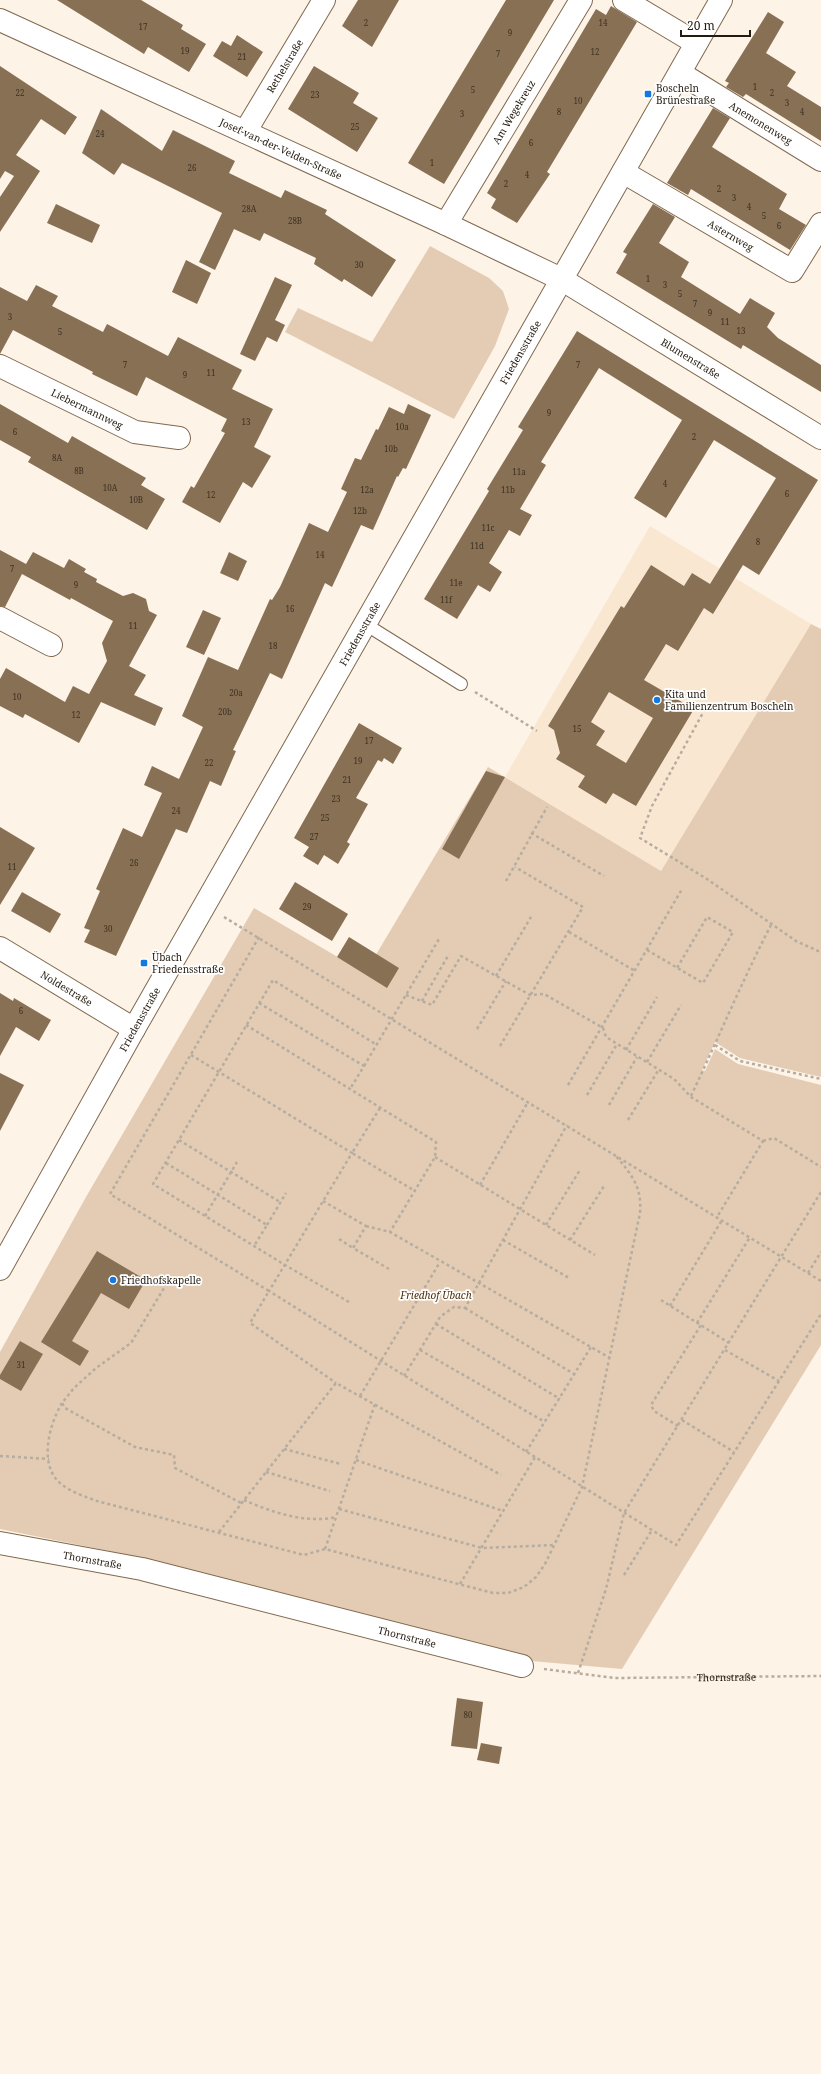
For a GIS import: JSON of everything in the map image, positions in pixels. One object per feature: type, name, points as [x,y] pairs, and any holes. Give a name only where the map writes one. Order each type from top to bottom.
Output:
[{"type":"street","name":"Rethelstraße","points":[[245,132],[324,0]]},
{"type":"street","name":"Am Wegekreuz","points":[[446,224],[581,0]]},
{"type":"street","points":[[624,0],[696,43]]},
{"type":"street","name":"Friedensstraße","points":[[0,1269],[134,1029],[364,624],[721,0]]},
{"type":"street","name":"Josef-van-der-Velden-Straße","points":[[0,20],[446,224],[561,279]]},
{"type":"street","name":"Anemonenweg","points":[[680,73],[821,160]]},
{"type":"street","name":"Asternweg","points":[[623,172],[792,271],[821,224]]},
{"type":"street","name":"Blumenstraße","points":[[561,279],[821,438]]},
{"type":"street","name":"Liebermannweg","points":[[0,366],[135,432],[179,438]]},
{"type":"street","points":[[0,618],[51,645]]},
{"type":"street","name":"Noldestraße","points":[[0,948],[134,1029]]},
{"type":"street","name":"Thornstraße","points":[[0,1543],[142,1569],[522,1666]]},
{"type":"lane","points":[[364,624],[462,684]]},
{"type":"path","points":[[462,684],[537,732]]},
{"type":"path","points":[[705,709],[652,806],[640,838],[707,879],[796,941],[818,951],[821,950]]},
{"type":"path","points":[[506,881],[515,867],[531,833],[547,807]]},
{"type":"path","points":[[531,833],[604,876]]},
{"type":"path","points":[[500,1046],[584,907],[515,867]]},
{"type":"path","points":[[568,1085],[603,1028],[682,890]]},
{"type":"path","points":[[204,906],[259,937],[821,1281]]},
{"type":"path","points":[[496,976],[531,917]]},
{"type":"path","points":[[647,950],[677,968],[703,983],[733,932],[707,918],[677,968]]},
{"type":"path","points":[[691,1097],[741,984],[771,925]]},
{"type":"path","points":[[568,932],[635,971]]},
{"type":"path","points":[[259,937],[110,1194],[269,1291],[380,1362],[676,1545],[821,1314]]},
{"type":"path","points":[[350,1089],[439,939]]},
{"type":"path","points":[[422,1001],[449,954]]},
{"type":"path","points":[[406,995],[432,1005],[461,956],[530,995],[544,994],[603,1028],[606,1037],[674,1079],[691,1097],[763,1141]]},
{"type":"path","points":[[350,1302],[284,1265],[153,1184],[273,980],[377,1045]]},
{"type":"path","points":[[477,1030],[506,981]]},
{"type":"path","points":[[626,1050],[657,997]]},
{"type":"path","points":[[259,1003],[364,1066]]},
{"type":"path","points":[[647,1062],[681,1005]]},
{"type":"path","points":[[246,1025],[436,1142],[435,1157],[390,1232]]},
{"type":"path","points":[[587,1095],[617,1044]]},
{"type":"path","points":[[715,1045],[740,1061],[821,1079]]},
{"type":"path","points":[[191,1054],[415,1191]]},
{"type":"path","points":[[609,1105],[637,1056]]},
{"type":"path","points":[[628,1120],[659,1069]]},
{"type":"path","points":[[480,1185],[528,1102]]},
{"type":"path","points":[[380,1108],[250,1323],[336,1383],[502,1475]]},
{"type":"path","points":[[465,1308],[567,1125]]},
{"type":"path","points":[[717,1217],[763,1141],[774,1138],[821,1167]]},
{"type":"path","points":[[179,1140],[280,1202]]},
{"type":"path","points":[[170,1278],[131,1343],[96,1368],[74,1388],[62,1404],[53,1421],[49,1445],[49,1459],[54,1475],[62,1484],[97,1501],[304,1555],[325,1549],[493,1593],[508,1593],[524,1587],[536,1577],[554,1545],[582,1487],[636,1234],[641,1199],[637,1186],[616,1156]]},
{"type":"path","points":[[435,1157],[595,1255]]},
{"type":"path","points":[[205,1216],[236,1162]]},
{"type":"path","points":[[166,1163],[267,1225]]},
{"type":"path","points":[[546,1225],[580,1170]]},
{"type":"path","points":[[570,1240],[604,1186]]},
{"type":"path","points":[[578,1673],[581,1660],[606,1589],[624,1513],[821,1192]]},
{"type":"path","points":[[254,1246],[286,1193]]},
{"type":"path","points":[[323,1201],[366,1226],[390,1232],[610,1358]]},
{"type":"path","points":[[670,1306],[722,1220]]},
{"type":"path","points":[[353,1248],[366,1226]]},
{"type":"path","points":[[698,1323],[750,1237]]},
{"type":"path","points":[[339,1239],[389,1269]]},
{"type":"path","points":[[503,1240],[569,1278]]},
{"type":"path","points":[[808,1273],[821,1252]]},
{"type":"path","points":[[360,1396],[440,1262]]},
{"type":"path","points":[[661,1300],[729,1343]]},
{"type":"path","points":[[404,1376],[436,1324],[447,1310],[454,1307],[465,1308],[574,1374]]},
{"type":"path","points":[[436,1324],[560,1399]]},
{"type":"path","points":[[678,1426],[654,1411],[652,1405],[701,1325]]},
{"type":"path","points":[[526,1452],[560,1399],[590,1347]]},
{"type":"path","points":[[420,1350],[545,1422]]},
{"type":"path","points":[[725,1350],[779,1381]]},
{"type":"path","points":[[219,1532],[336,1383]]},
{"type":"path","points":[[62,1404],[64,1408],[136,1447],[174,1455],[174,1468],[241,1503]]},
{"type":"path","points":[[325,1549],[375,1404]]},
{"type":"path","points":[[682,1420],[734,1452]]},
{"type":"path","points":[[284,1449],[341,1464]]},
{"type":"path","points":[[0,1456],[49,1459]]},
{"type":"path","points":[[460,1584],[535,1457]]},
{"type":"path","points":[[356,1460],[503,1511]]},
{"type":"path","points":[[266,1472],[330,1491]]},
{"type":"path","points":[[244,1500],[298,1517],[313,1520],[336,1517]]},
{"type":"path","points":[[339,1509],[482,1548],[554,1545]]},
{"type":"path","points":[[624,1576],[652,1530]]},
{"type":"path","name":"Thornstraße","points":[[522,1666],[615,1678],[821,1676]]},
{"type":"shaded area","name":"Kita und Familienzentrum Boscheln","points":[[650,526],[811,624],[661,871],[505,777]]},
{"type":"green space","points":[[430,246],[489,278],[503,291],[509,309],[495,346],[454,419],[285,332],[298,308],[372,342]]},
{"type":"green space","name":"Friedhof Übach","points":[[811,624],[821,629],[821,1077],[740,1058],[715,1042],[702,1070],[705,1071],[715,1049],[738,1064],[821,1085],[821,1345],[622,1669],[520,1660],[158,1561],[0,1529],[0,1352],[86,1197],[254,908],[365,973],[488,767],[661,871]]},
{"type":"building","points":[[57,0],[141,0],[183,25],[181,29],[206,44],[189,72],[148,47],[144,54]]},
{"type":"building","points":[[358,0],[399,0],[372,47],[342,26]]},
{"type":"building","points":[[506,0],[554,0],[444,184],[408,163]]},
{"type":"building","points":[[611,6],[637,22],[547,172],[550,174],[517,223],[491,208],[496,199],[487,193],[596,9],[606,15]]},
{"type":"building","points":[[768,12],[784,22],[766,53],[796,72],[787,86],[821,107],[821,141],[746,94],[743,97],[726,87],[729,83],[725,81]]},
{"type":"building","points":[[237,35],[263,52],[247,77],[213,56],[222,41],[231,46]]},
{"type":"building","points":[[0,66],[77,117],[65,135],[41,119],[16,155],[40,171],[0,232],[0,197],[14,176],[5,171],[0,179]]},
{"type":"building","points":[[314,66],[359,93],[353,103],[378,118],[357,152],[288,109]]},
{"type":"building","points":[[713,108],[730,118],[712,147],[787,194],[779,209],[806,225],[790,250],[691,189],[688,195],[667,183]]},
{"type":"building","points":[[101,109],[162,151],[173,130],[235,161],[229,173],[281,198],[285,190],[327,210],[325,214],[396,260],[372,297],[344,279],[342,282],[314,264],[316,258],[264,233],[260,241],[234,229],[215,270],[199,262],[222,213],[122,163],[114,175],[82,153]]},
{"type":"building","points":[[56,204],[100,225],[92,243],[47,223]]},
{"type":"building","points":[[653,204],[675,217],[659,243],[689,262],[681,277],[740,314],[750,298],[775,313],[767,327],[778,338],[821,365],[821,392],[743,345],[741,349],[616,273],[627,254],[623,252]]},
{"type":"building","points":[[186,260],[211,273],[197,304],[172,292]]},
{"type":"building","points":[[275,277],[292,285],[275,320],[285,325],[277,342],[267,337],[255,361],[240,354]]},
{"type":"building","points":[[36,285],[58,296],[52,306],[103,332],[107,324],[168,356],[178,337],[242,370],[232,389],[273,409],[254,447],[271,456],[252,488],[243,482],[220,523],[182,502],[191,486],[194,488],[225,433],[221,431],[227,419],[146,377],[137,396],[92,374],[93,372],[13,330],[0,354],[0,287],[27,301]]},
{"type":"building","points":[[577,331],[818,480],[759,575],[743,565],[713,614],[704,608],[678,651],[666,644],[644,680],[694,709],[636,806],[613,793],[606,804],[578,787],[585,776],[556,759],[560,753],[554,730],[548,726],[621,606],[624,608],[651,565],[684,586],[692,573],[710,584],[776,478],[714,440],[666,518],[634,498],[682,420],[599,368],[541,462],[546,465],[520,509],[532,515],[520,536],[509,530],[489,563],[502,572],[490,592],[478,585],[457,619],[424,599],[489,491],[487,489],[523,430],[518,427]],"holes":[[[609,692],[653,718],[626,763],[596,745],[605,731],[591,722]]]},
{"type":"building","points":[[0,404],[68,443],[72,436],[146,478],[141,485],[165,499],[147,530],[28,462],[31,457],[0,440]]},
{"type":"building","points":[[408,404],[431,415],[406,469],[403,468],[398,477],[397,476],[373,530],[361,525],[332,587],[325,583],[282,679],[270,673],[233,750],[236,751],[221,786],[210,781],[187,833],[176,829],[116,956],[84,942],[90,930],[84,928],[100,891],[96,889],[123,828],[142,837],[162,793],[144,785],[152,766],[179,779],[203,727],[182,716],[208,657],[238,670],[270,599],[272,600],[280,587],[309,523],[328,532],[347,492],[341,489],[355,458],[361,460],[376,429],[378,430],[389,407],[404,414]]},
{"type":"building","points":[[0,550],[26,564],[33,552],[64,568],[69,559],[86,569],[84,572],[97,579],[96,582],[123,596],[133,593],[146,599],[149,611],[157,615],[129,666],[146,675],[134,695],[163,708],[155,726],[101,702],[79,743],[25,714],[23,718],[0,706],[0,679],[6,668],[65,702],[73,686],[89,694],[107,661],[102,643],[113,621],[22,574],[5,607],[0,606]]},
{"type":"building","points":[[229,552],[247,561],[238,581],[220,573]]},
{"type":"building","points":[[203,610],[221,618],[204,655],[186,647]]},
{"type":"building","points":[[359,723],[402,748],[393,764],[384,758],[382,762],[378,760],[356,798],[368,804],[347,842],[350,844],[338,864],[324,855],[318,865],[303,856],[309,847],[294,838]]},
{"type":"building","points":[[486,771],[505,777],[459,859],[442,849]]},
{"type":"building","points":[[0,827],[35,848],[0,905]]},
{"type":"building","points":[[295,882],[348,914],[332,941],[279,909]]},
{"type":"building","points":[[22,892],[61,914],[50,933],[11,911]]},
{"type":"building","points":[[349,937],[399,968],[387,988],[337,957]]},
{"type":"building","points":[[0,993],[13,1001],[14,998],[51,1020],[39,1041],[16,1027],[0,1056]]},
{"type":"building","points":[[0,1073],[24,1085],[0,1131]]},
{"type":"building","points":[[97,1251],[146,1280],[129,1309],[101,1293],[72,1341],[89,1351],[80,1366],[41,1342]]},
{"type":"building","points":[[20,1341],[43,1354],[21,1391],[0,1379],[0,1375]]},
{"type":"building","points":[[457,1698],[483,1702],[477,1749],[451,1746]]},
{"type":"building","points":[[481,1743],[502,1747],[499,1764],[477,1760]]},
{"type":"place","name":"Boscheln Brünestraße","points":[[648,94]]},
{"type":"place","name":"Kita und Familienzentrum Boscheln","points":[[657,700]]},
{"type":"place","name":"Übach Friedensstraße","points":[[144,963]]},
{"type":"place","name":"Friedhofskapelle","points":[[113,1280]]}]
